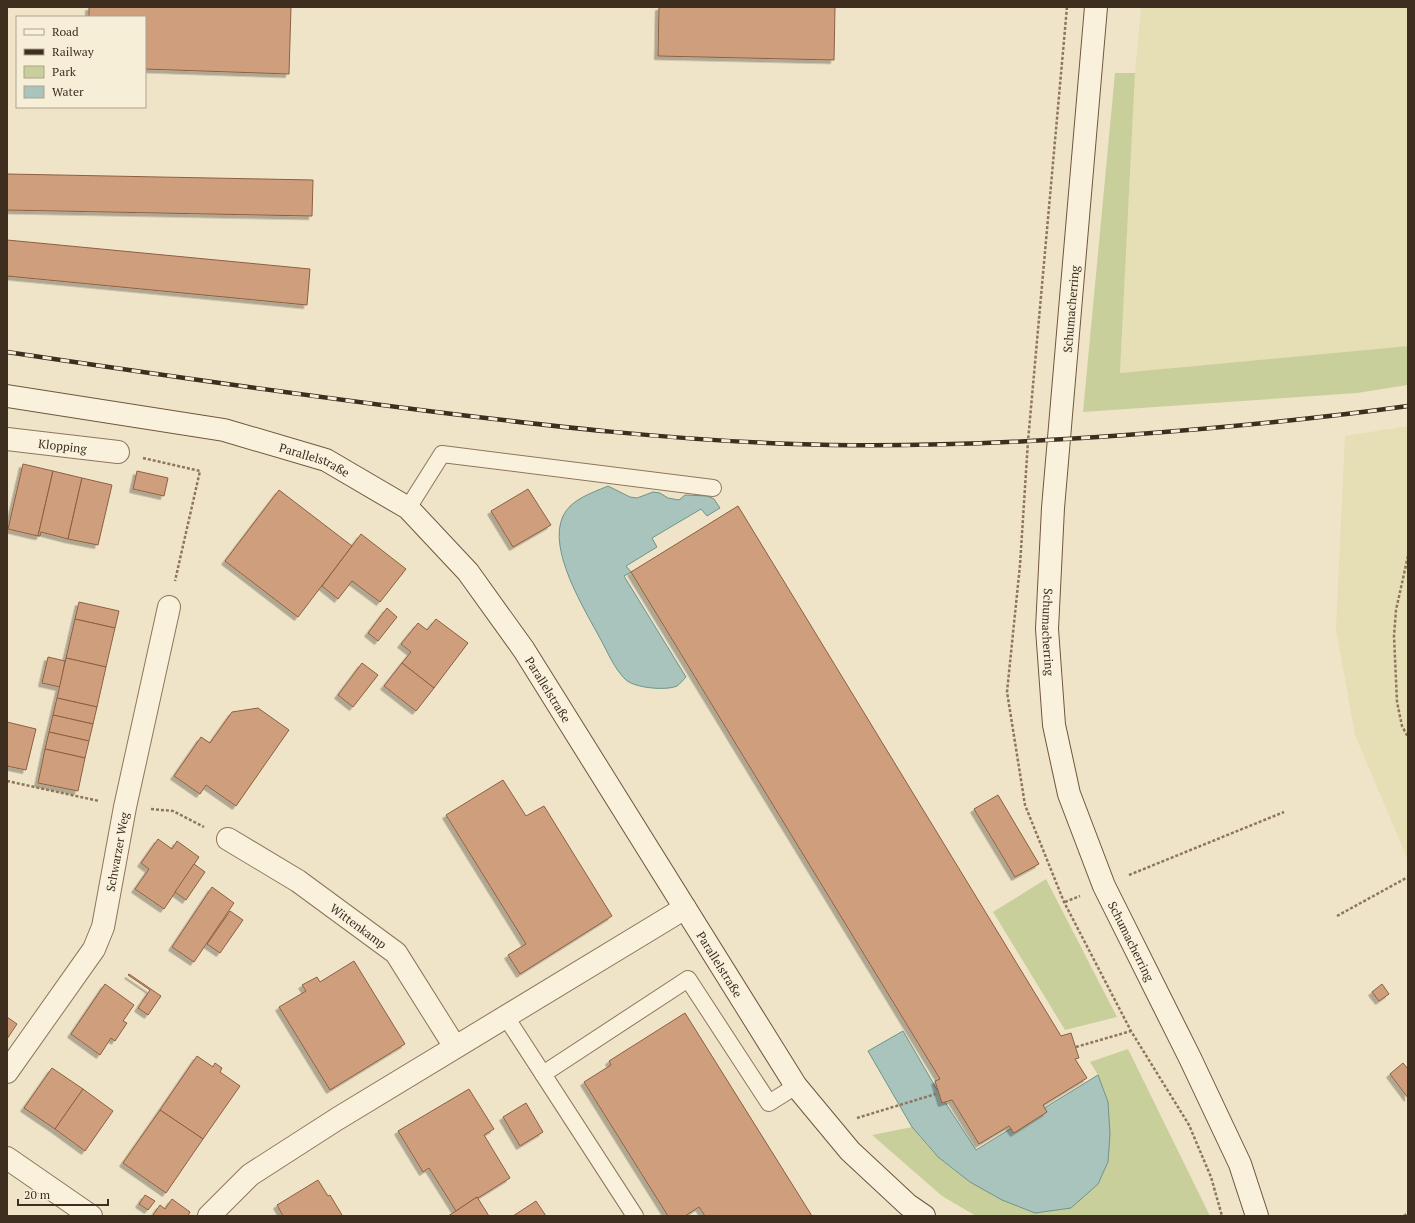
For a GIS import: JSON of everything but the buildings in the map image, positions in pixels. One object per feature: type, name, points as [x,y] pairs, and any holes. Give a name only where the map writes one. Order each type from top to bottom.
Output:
[{"type":"main road","name":"Schumacherring","points":[[1096,7],[1054,508],[1047,629],[1054,725],[1069,794],[1104,886],[1190,1058],[1240,1164],[1257,1216]]},
{"type":"main road","name":"Parallelstraße","points":[[7,396],[224,430],[326,460],[408,508],[468,572],[524,650],[796,1086],[850,1151],[908,1205],[924,1216]]},
{"type":"main road","name":"Klopping","points":[[7,439],[118,452]]},
{"type":"main road","name":"Schwarzer Weg","points":[[7,1072],[94,949],[102,926],[125,807],[169,607]]},
{"type":"main road","name":"Wittenkamp","points":[[228,839],[298,881],[396,953],[455,1047]]},
{"type":"main road","points":[[208,1216],[250,1176],[337,1119],[685,908]]},
{"type":"main road","points":[[7,1158],[91,1216]]},
{"type":"lane","points":[[408,508],[442,454],[713,488]]},
{"type":"lane","points":[[543,1074],[688,979],[769,1103],[796,1086]]},
{"type":"lane","points":[[506,1017],[635,1216]]},
{"type":"path","points":[[118,452],[200,471],[169,607]]},
{"type":"path","points":[[1408,556],[1396,610],[1394,636],[1397,702],[1402,726],[1408,737]]},
{"type":"path","points":[[1064,902],[1284,812]]},
{"type":"path","points":[[1337,916],[1408,877]]},
{"type":"path","points":[[1076,1047],[1130,1031]]},
{"type":"path","points":[[828,1125],[939,1093]]},
{"type":"path","points":[[1404,1216],[1408,1213]]},
{"type":"shaded area","points":[[1141,7],[1408,7],[1408,346],[1120,373],[1135,73]]},
{"type":"shaded area","points":[[1408,426],[1408,860],[1355,735],[1336,628],[1345,436]]},
{"type":"green space","points":[[1115,73],[1135,73],[1120,373],[1408,346],[1408,385],[1357,393],[1083,412]]},
{"type":"green space","points":[[1046,879],[1117,1017],[1065,1030],[993,912]]},
{"type":"green space","points":[[1128,1049],[1210,1216],[976,1216],[942,1196],[872,1135],[912,1127],[938,1157],[960,1175],[984,1190],[1035,1213],[1108,1102],[1098,1075],[1090,1062]]},
{"type":"water","points":[[608,486],[630,497],[637,498],[653,492],[660,493],[668,498],[679,500],[685,495],[707,496],[714,499],[720,508],[707,516],[701,509],[652,538],[657,547],[626,566],[631,572],[624,576],[686,677],[677,686],[672,688],[650,688],[635,685],[621,675],[586,613],[570,580],[564,562],[560,546],[559,530],[563,516],[571,505],[577,501]]},
{"type":"water","points":[[903,1031],[939,1093],[976,1150],[1098,1075],[1108,1102],[1110,1134],[1108,1162],[1098,1184],[1071,1208],[1035,1213],[1002,1200],[970,1182],[938,1157],[912,1127],[868,1051]]},
{"type":"railway","points":[[7,352],[270,390],[519,422],[656,436],[794,444],[919,445],[1085,438],[1268,423],[1408,406]]}]
